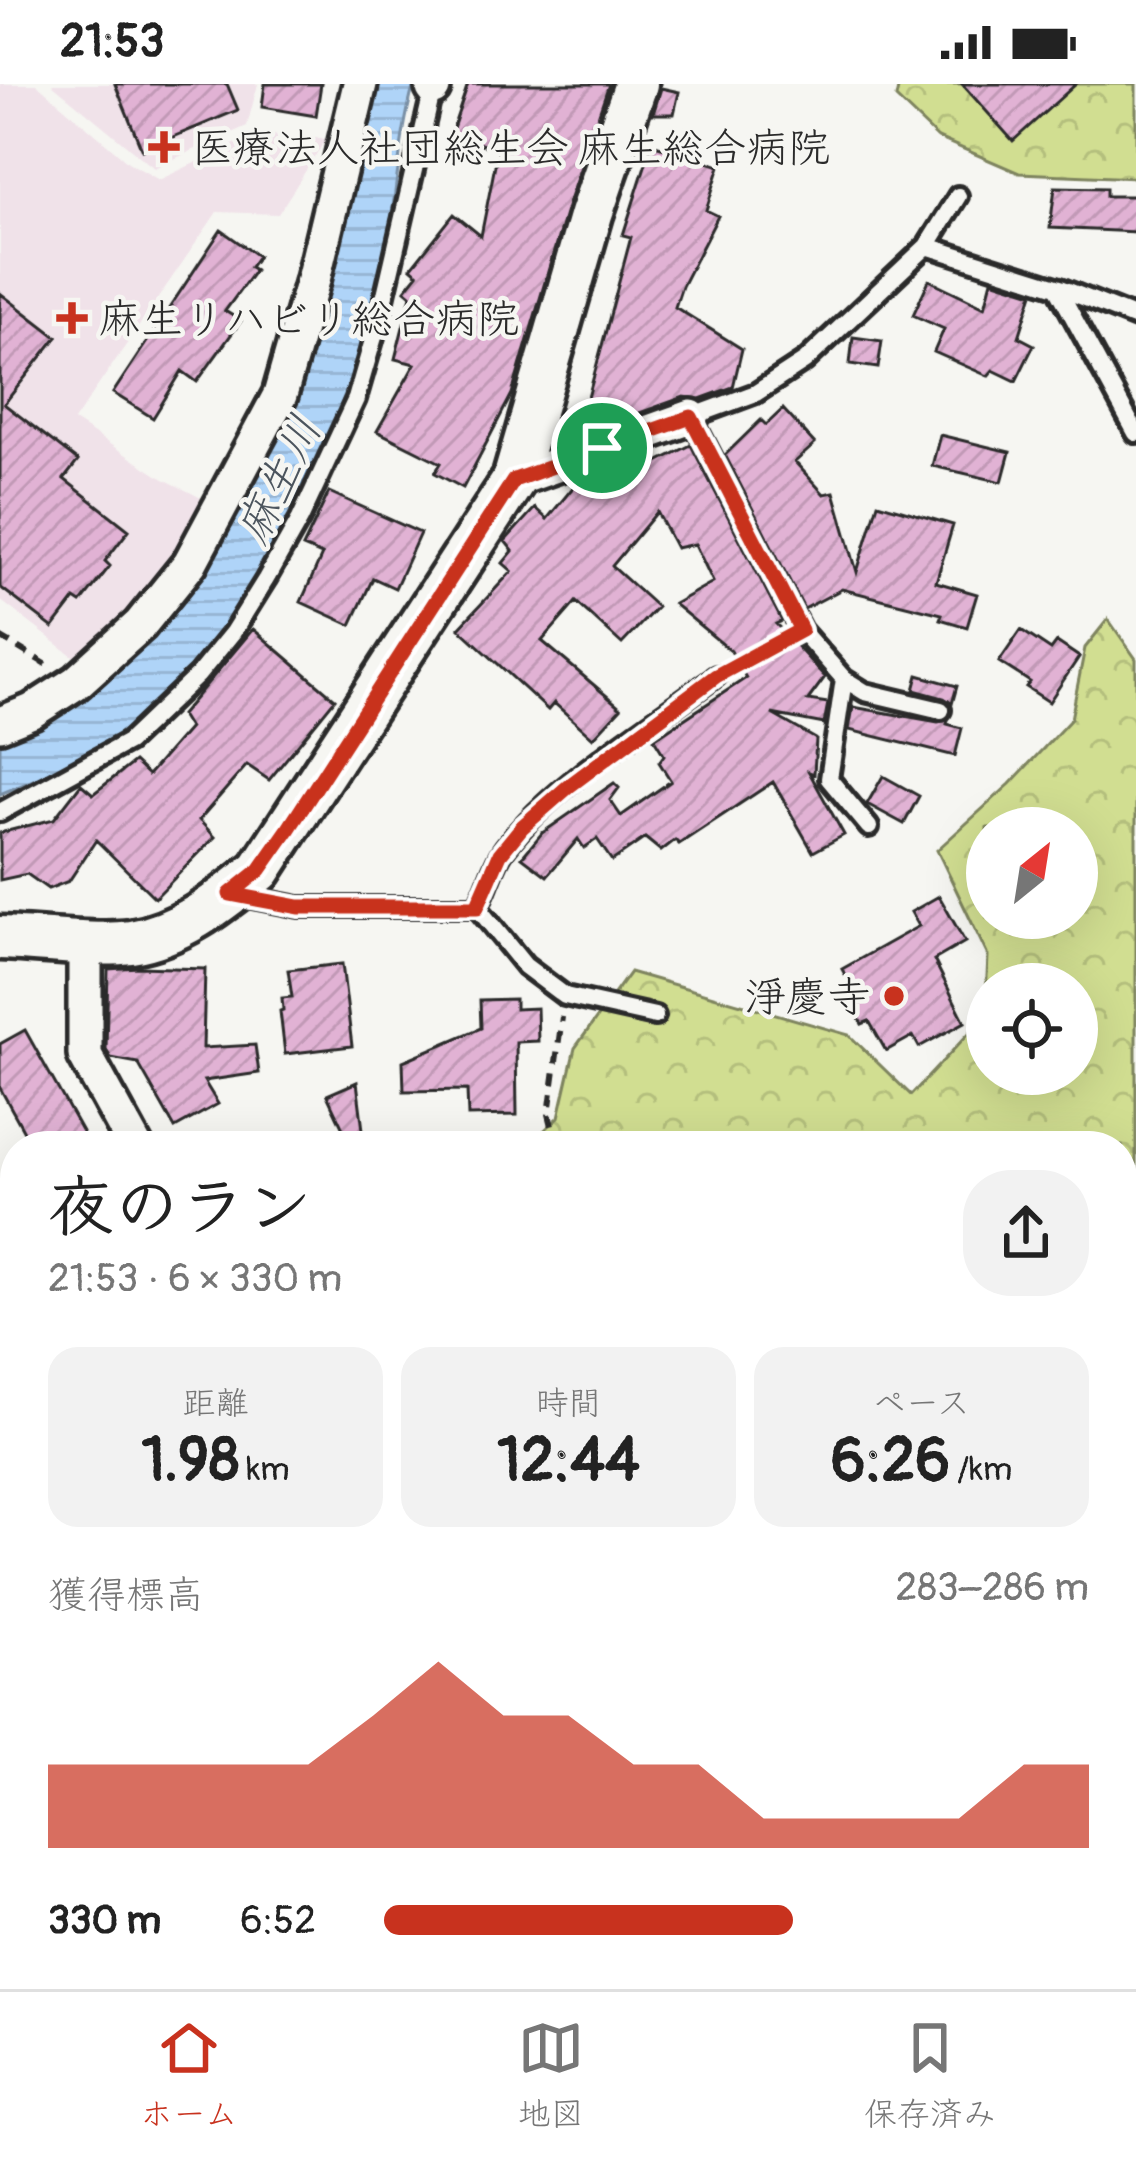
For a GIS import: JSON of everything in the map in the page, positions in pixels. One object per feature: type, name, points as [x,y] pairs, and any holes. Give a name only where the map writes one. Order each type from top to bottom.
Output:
[{"type":"street","points":[[0,724],[32,711],[77,682],[140,625],[190,563],[280,395],[325,235],[360,84]]},
{"type":"street","points":[[0,938],[130,942],[209,911],[260,870],[514,480],[592,214],[636,84]]},
{"type":"street","points":[[514,480],[691,417]]},
{"type":"street","points":[[85,940],[85,1054],[127,1131]]},
{"type":"lane","points":[[0,812],[128,742],[198,675],[266,579],[356,399],[433,86]]},
{"type":"lane","points":[[941,710],[865,692],[844,679],[801,630],[691,417],[756,393],[805,361],[927,246],[958,196]]},
{"type":"lane","points":[[927,246],[1136,318]]},
{"type":"lane","points":[[1058,288],[1136,434]]},
{"type":"lane","points":[[477,907],[500,854],[522,827],[615,750],[716,676]]},
{"type":"lane","points":[[844,679],[829,779],[868,827]]},
{"type":"lane","points":[[230,894],[299,907],[477,907]]},
{"type":"lane","points":[[477,907],[526,966],[566,995],[655,1016]]},
{"type":"path","points":[[716,676],[801,630]]},
{"type":"path","points":[[0,637],[77,682]]},
{"type":"path","points":[[553,1131],[549,1114],[566,995]]},
{"type":"shaded area","name":"麻生リハビリ総合病院","points":[[0,84],[37,84],[128,162],[159,180],[258,133],[326,139],[278,214],[217,212],[74,421],[162,478],[211,503],[186,549],[90,669],[0,600]]},
{"type":"shaded area","name":"医療法人社団総生会 麻生総合病院","points":[[52,84],[258,84],[247,126],[154,168]]},
{"type":"green space","points":[[899,84],[1136,84],[1136,178],[1019,173],[938,138],[896,98]]},
{"type":"green space","points":[[1108,619],[1136,659],[1136,1131],[544,1131],[559,1117],[575,1048],[630,972],[849,1035],[911,1095],[966,1036],[966,1095],[1098,1095],[1098,963],[988,963],[980,939],[1098,939],[1098,807],[985,807],[1071,719],[1085,648]]},
{"type":"green space","points":[[966,824],[966,910],[937,850]]},
{"type":"water","name":"麻生川","points":[[377,84],[414,84],[387,245],[338,413],[286,526],[224,628],[171,692],[103,744],[0,794],[0,744],[86,695],[155,631],[332,243]]},
{"type":"building","points":[[115,84],[227,84],[238,110],[142,150]]},
{"type":"building","points":[[265,84],[321,84],[316,116],[262,107]]},
{"type":"building","points":[[468,84],[609,84],[512,394],[463,488],[435,473],[441,463],[377,431],[415,364],[395,359],[411,295],[405,290],[418,274],[411,268],[454,214],[481,236],[498,150],[451,134]]},
{"type":"building","points":[[962,84],[1076,84],[1013,141]]},
{"type":"building","points":[[661,88],[679,92],[674,114],[653,114]]},
{"type":"building","points":[[652,144],[720,166],[706,210],[718,216],[675,307],[742,349],[733,387],[700,399],[684,397],[578,435],[631,237],[623,235]]},
{"type":"building","points":[[1055,187],[1106,188],[1106,196],[1136,196],[1136,232],[1050,228]]},
{"type":"building","points":[[221,230],[258,256],[250,267],[255,270],[225,311],[241,321],[197,382],[182,371],[153,418],[113,393]]},
{"type":"building","points":[[929,280],[985,307],[992,280],[1033,293],[1019,337],[1034,345],[1016,381],[993,370],[988,376],[934,352],[944,329],[913,315]]},
{"type":"building","points":[[0,293],[57,337],[4,404],[78,461],[64,479],[129,530],[105,561],[110,566],[81,603],[75,599],[53,628],[0,587]]},
{"type":"building","points":[[853,337],[882,341],[878,368],[850,364]]},
{"type":"building","points":[[783,409],[815,444],[795,462],[824,494],[834,492],[857,572],[878,503],[953,525],[936,582],[977,594],[967,627],[940,619],[942,614],[842,589],[804,609],[725,455],[761,420],[766,425]]},
{"type":"building","points":[[940,435],[1010,452],[1002,482],[932,466]]},
{"type":"building","points":[[691,445],[782,621],[776,624],[825,677],[808,700],[828,703],[824,724],[772,714],[816,739],[814,774],[809,772],[844,835],[813,852],[773,782],[661,851],[645,838],[612,861],[597,839],[584,848],[578,839],[547,876],[522,857],[542,833],[614,783],[619,788],[610,800],[621,816],[671,781],[659,762],[664,755],[654,739],[746,678],[731,651],[674,604],[713,582],[695,544],[676,548],[657,512],[612,566],[657,607],[622,644],[576,602],[542,641],[621,708],[593,738],[554,703],[548,710],[459,628],[512,571],[503,563],[513,551],[505,541],[535,508],[547,519],[580,479],[606,470],[620,481]]},
{"type":"building","points":[[329,492],[420,533],[395,588],[373,578],[351,625],[301,602],[322,555],[303,547]]},
{"type":"building","points":[[253,629],[335,699],[269,780],[247,765],[199,820],[215,837],[155,898],[96,840],[69,881],[48,889],[27,874],[0,880],[0,833],[54,819],[81,784],[93,794],[134,762],[148,775],[189,728],[181,715]]},
{"type":"building","points":[[1021,630],[1051,650],[1057,642],[1079,657],[1049,702],[1026,687],[1030,682],[999,662]]},
{"type":"building","points":[[918,675],[957,686],[952,704],[914,690]]},
{"type":"building","points":[[853,707],[948,720],[947,724],[962,728],[955,756],[849,730]]},
{"type":"building","points":[[883,776],[919,796],[904,824],[867,804]]},
{"type":"building","points":[[939,896],[965,942],[934,960],[965,1022],[919,1047],[913,1036],[886,1051],[869,1021],[862,1024],[849,1001],[857,996],[842,969],[919,926],[911,912]]},
{"type":"building","points":[[342,964],[352,1046],[285,1054],[280,1011],[282,998],[292,997],[288,970]]},
{"type":"building","points":[[108,969],[205,969],[203,1048],[255,1045],[259,1073],[204,1081],[218,1104],[175,1128],[138,1063],[111,1058],[106,1050]]},
{"type":"building","points":[[515,999],[515,1009],[537,1008],[538,1041],[516,1042],[517,1115],[468,1116],[467,1090],[404,1091],[403,1061],[481,1028],[480,1000]]},
{"type":"building","points":[[25,1030],[82,1131],[24,1131],[0,1088],[0,1044]]},
{"type":"building","points":[[357,1082],[363,1131],[344,1131],[327,1095]]},
{"type":"place","name":"医療法人社団総生会 麻生総合病院","points":[[164,147]]},
{"type":"place","name":"麻生リハビリ総合病院","points":[[72,318]]},
{"type":"place","name":"淨慶寺","points":[[894,996]]},
{"type":"route","points":[[691,417],[801,630],[716,676],[569,786],[522,827],[500,854],[477,907],[299,907],[230,894],[260,870],[288,830],[514,480],[602,448],[691,417]]}]
